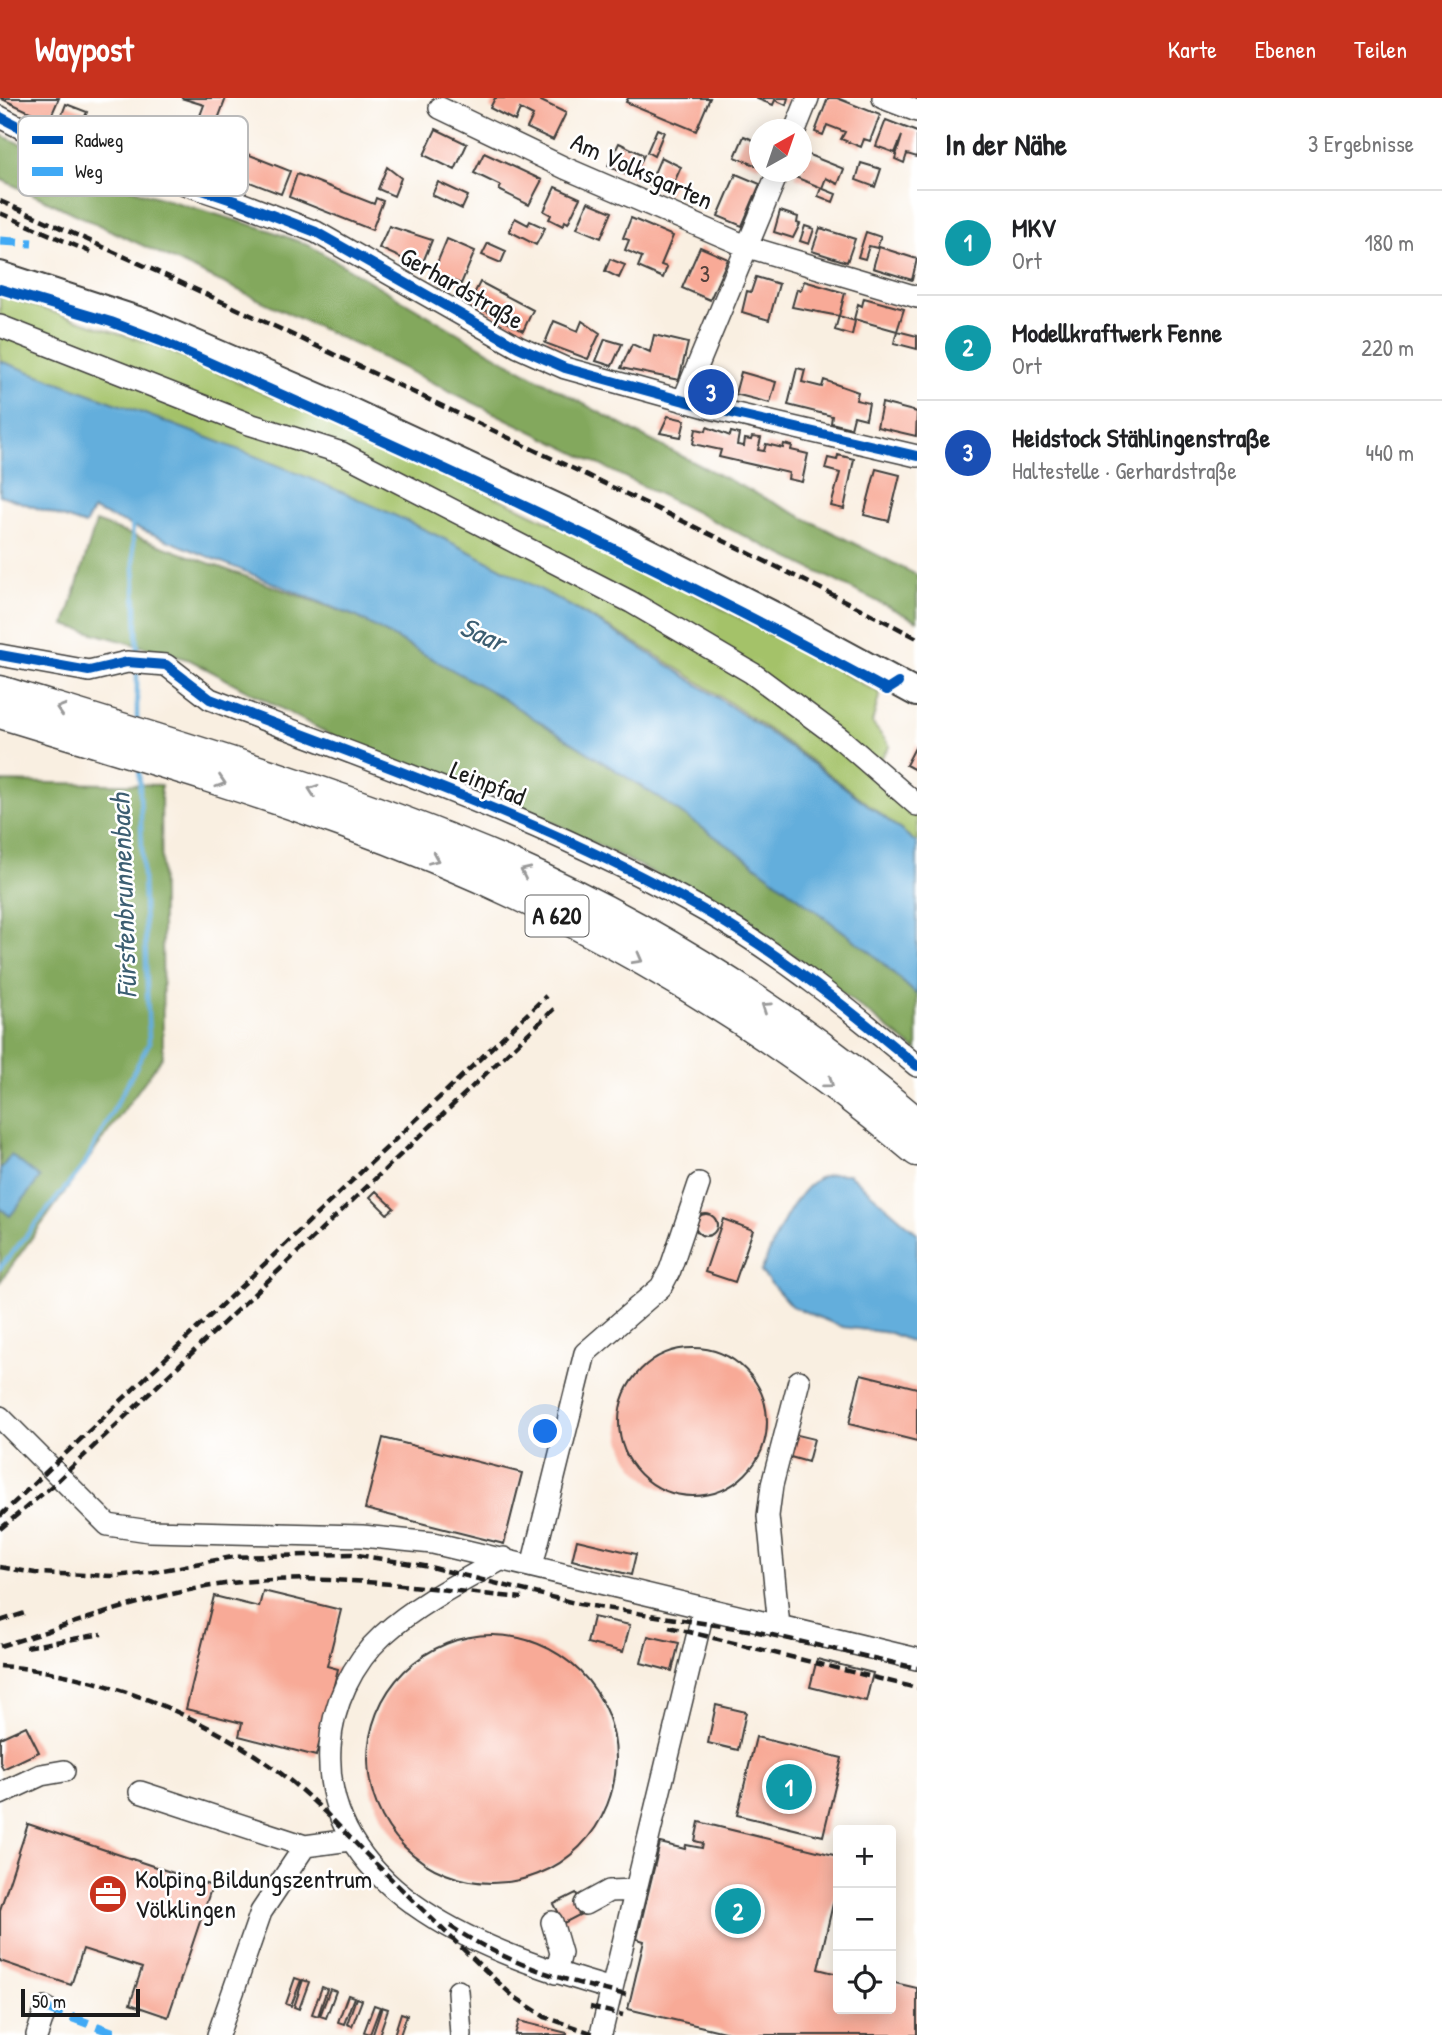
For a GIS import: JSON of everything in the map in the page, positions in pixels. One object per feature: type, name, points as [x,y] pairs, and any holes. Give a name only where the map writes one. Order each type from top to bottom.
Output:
[{"type":"highway","name":"A 620","points":[[0,691],[119,738]]},
{"type":"highway","name":"A 620","points":[[0,713],[119,738],[432,833],[508,864],[662,941],[760,1003],[844,1064],[917,1123]]},
{"type":"highway","name":"A 620","points":[[159,750],[495,885],[580,928],[652,967],[760,1033],[917,1151]]},
{"type":"main road","points":[[0,275],[137,318],[337,405],[603,528],[917,693]]},
{"type":"street","points":[[799,119],[808,98]]},
{"type":"street","points":[[883,98],[917,111]]},
{"type":"street","name":"Am Volksgarten","points":[[440,108],[565,168],[748,247],[813,269],[917,297]]},
{"type":"street","name":"Gerhardstraße","points":[[0,117],[18,126]]},
{"type":"street","points":[[683,401],[774,182]]},
{"type":"street","name":"Gerhardstraße","points":[[220,196],[316,232],[518,347],[565,368],[683,401],[917,456]]},
{"type":"street","points":[[0,326],[236,419],[342,453],[631,602],[751,673],[841,740],[917,805]]},
{"type":"street","name":"Leinpfad","points":[[0,655],[89,671],[136,662],[166,665],[210,699],[521,820],[706,911],[800,972],[917,1066]]},
{"type":"street","points":[[532,1566],[585,1353],[661,1287],[670,1269],[699,1184]]},
{"type":"street","points":[[779,1626],[768,1516],[772,1485],[799,1381]]},
{"type":"street","points":[[0,1417],[108,1525],[149,1531],[362,1536],[433,1543],[917,1658]]},
{"type":"street","points":[[504,1558],[403,1619],[376,1643],[351,1677],[331,1730],[329,1756],[339,1814],[350,1840],[379,1876],[424,1910],[527,1963],[612,1989]]},
{"type":"street","points":[[602,2030],[704,1608]]},
{"type":"street","points":[[0,1794],[41,1774],[64,1771]]},
{"type":"street","points":[[140,1792],[306,1846],[350,1840]]},
{"type":"street","points":[[218,2035],[261,1912],[306,1846]]},
{"type":"street","points":[[585,1904],[609,1891],[636,1890]]},
{"type":"street","points":[[552,1922],[561,1953],[556,1973]]},
{"type":"street","points":[[458,1991],[461,2035]]},
{"type":"street","points":[[37,2035],[46,2008]]},
{"type":"green space","points":[[0,135],[18,142],[18,187],[0,179]]},
{"type":"green space","points":[[36,196],[154,196],[269,230],[310,246],[507,362],[648,439],[917,575],[917,621],[352,343]]},
{"type":"green space","points":[[0,295],[158,346],[518,507],[678,585],[880,693],[872,723],[890,746],[868,775],[917,817],[917,843],[842,784],[726,700],[646,649],[532,586],[384,514],[308,481],[0,361]]},
{"type":"green space","points":[[96,522],[357,617],[494,693],[658,797],[746,858],[873,954],[917,995],[917,1051],[794,956],[686,889],[496,794],[357,749],[190,660],[65,625]]},
{"type":"green space","points":[[0,782],[161,785],[163,1056],[0,1282]]},
{"type":"water","name":"Saar","points":[[0,361],[257,457],[409,522],[477,555],[608,628],[735,709],[797,752],[917,843],[917,995],[873,954],[746,858],[658,797],[494,693],[357,617],[93,510],[85,525],[0,495]]},
{"type":"water","points":[[11,1155],[40,1178],[10,1216],[0,1208],[0,1170]]},
{"type":"water","points":[[849,1174],[917,1233],[917,1344],[890,1333],[842,1327],[791,1306],[761,1272],[786,1216],[805,1189],[827,1175]]},
{"type":"building","points":[[0,98],[59,98],[51,116],[38,116]]},
{"type":"building","points":[[181,98],[226,98],[219,116],[200,116],[204,105]]},
{"type":"building","points":[[495,98],[542,98],[541,101],[566,113],[553,140],[527,128],[533,116],[520,109],[515,121],[490,108]]},
{"type":"building","points":[[628,98],[710,98],[696,131],[626,102]]},
{"type":"building","points":[[755,98],[788,98],[786,105],[775,100],[773,105]]},
{"type":"building","points":[[828,98],[837,98],[880,115],[870,141],[864,139],[861,147],[841,139],[845,132],[827,125],[823,135],[815,132]]},
{"type":"building","points":[[66,104],[87,112],[85,116],[61,116]]},
{"type":"building","points":[[886,120],[917,132],[917,157],[907,154],[904,163],[895,159],[902,136],[895,153],[876,146]]},
{"type":"building","points":[[436,129],[467,144],[455,170],[424,155]]},
{"type":"building","points":[[657,129],[664,132],[654,156],[647,152]]},
{"type":"building","points":[[744,136],[749,138],[749,163],[735,157]]},
{"type":"building","points":[[619,143],[644,155],[633,178],[608,166]]},
{"type":"building","points":[[484,153],[542,180],[529,205],[499,190],[501,186],[474,173]]},
{"type":"building","points":[[248,154],[290,171],[281,194],[248,181]]},
{"type":"building","points":[[812,156],[844,169],[838,184],[826,178],[822,188],[807,182],[812,182]]},
{"type":"building","points":[[661,157],[681,167],[669,194],[649,185]]},
{"type":"building","points":[[861,163],[881,169],[875,187],[856,180]]},
{"type":"building","points":[[387,167],[401,178],[394,196],[378,189]]},
{"type":"building","points":[[297,174],[374,204],[376,198],[383,201],[372,230],[289,197]]},
{"type":"building","points":[[736,174],[749,179],[749,182],[760,184],[742,226],[718,216]]},
{"type":"building","points":[[438,182],[468,196],[462,209],[432,195]]},
{"type":"building","points":[[555,187],[580,198],[568,223],[565,221],[563,226],[549,219],[551,215],[544,211]]},
{"type":"building","points":[[821,188],[836,194],[833,202],[818,196]]},
{"type":"building","points":[[588,202],[612,212],[601,238],[577,228]]},
{"type":"building","points":[[780,211],[798,217],[797,223],[800,224],[793,238],[774,232]]},
{"type":"building","points":[[515,218],[528,225],[530,221],[545,228],[536,245],[509,231]]},
{"type":"building","points":[[631,218],[673,236],[661,265],[667,267],[663,278],[638,267],[642,257],[625,250],[629,240],[623,238]]},
{"type":"building","points":[[389,226],[432,240],[421,267],[379,248]]},
{"type":"building","points":[[805,226],[814,229],[809,244],[800,241]]},
{"type":"building","points":[[820,228],[855,239],[847,262],[812,251]]},
{"type":"building","points":[[866,232],[881,237],[877,248],[869,246],[865,259],[858,257]]},
{"type":"building","points":[[447,239],[475,251],[461,284],[433,273]]},
{"type":"building","points":[[488,243],[506,251],[501,263],[482,255]]},
{"type":"building","points":[[700,247],[728,259],[710,300],[682,288]]},
{"type":"building","points":[[879,247],[917,259],[912,280],[873,268]]},
{"type":"building","points":[[610,259],[625,265],[619,278],[605,271]]},
{"type":"building","points":[[756,277],[779,284],[769,320],[742,312],[747,291],[751,292]]},
{"type":"building","points":[[804,281],[845,293],[839,316],[792,307],[797,289],[801,290]]},
{"type":"building","points":[[480,282],[533,310],[523,331],[470,302]]},
{"type":"building","points":[[864,298],[904,309],[897,331],[854,319],[858,304],[862,306]]},
{"type":"building","points":[[839,316],[855,321],[852,335],[835,330]]},
{"type":"building","points":[[554,321],[578,331],[582,321],[600,333],[588,359],[545,343]]},
{"type":"building","points":[[897,331],[917,336],[917,349],[894,343]]},
{"type":"building","points":[[654,335],[688,343],[679,380],[621,368],[632,344],[650,352]]},
{"type":"building","points":[[605,339],[622,344],[612,366],[596,361]]},
{"type":"building","points":[[797,368],[805,370],[802,382],[822,387],[824,380],[858,392],[856,400],[869,403],[866,419],[854,416],[851,428],[831,423],[832,416],[788,405]]},
{"type":"building","points":[[741,372],[776,382],[770,403],[735,394]]},
{"type":"building","points":[[882,403],[917,412],[916,436],[877,427]]},
{"type":"building","points":[[668,416],[685,420],[681,437],[660,433]]},
{"type":"building","points":[[707,427],[730,436],[731,432],[739,434],[737,445],[744,446],[745,439],[761,438],[758,450],[764,451],[766,444],[783,448],[784,444],[792,446],[791,450],[808,454],[802,482],[788,479],[789,473],[719,457],[721,450],[693,444],[696,429],[706,431]]},
{"type":"building","points":[[838,455],[854,459],[844,509],[831,506],[840,473],[825,469],[828,458],[837,460]]},
{"type":"building","points":[[876,469],[900,475],[889,521],[864,515]]},
{"type":"building","points":[[917,744],[917,771],[906,765]]},
{"type":"building","points":[[376,1191],[394,1208],[387,1214],[370,1197]]},
{"type":"building","points":[[706,1214],[714,1217],[717,1225],[714,1233],[706,1236],[698,1233],[695,1225],[698,1217]]},
{"type":"building","points":[[723,1219],[753,1230],[735,1282],[705,1272]]},
{"type":"building","points":[[693,1348],[721,1354],[745,1370],[761,1394],[767,1422],[761,1450],[745,1474],[721,1490],[693,1496],[665,1490],[641,1474],[625,1450],[619,1422],[625,1394],[641,1370],[665,1354]]},
{"type":"building","points":[[861,1374],[917,1388],[917,1441],[849,1424]]},
{"type":"building","points":[[793,1434],[814,1439],[808,1462],[787,1456]]},
{"type":"building","points":[[383,1438],[522,1473],[504,1544],[365,1509]]},
{"type":"building","points":[[577,1540],[636,1554],[631,1575],[572,1560]]},
{"type":"building","points":[[263,1591],[341,1610],[327,1666],[338,1669],[316,1756],[239,1736],[242,1723],[186,1709],[214,1596],[259,1607]]},
{"type":"building","points":[[593,1617],[630,1625],[623,1652],[587,1643]]},
{"type":"building","points":[[480,1635],[504,1635],[551,1649],[580,1671],[607,1711],[614,1735],[614,1783],[607,1807],[580,1847],[540,1874],[504,1883],[480,1883],[433,1869],[413,1855],[396,1838],[382,1818],[373,1795],[368,1771],[368,1747],[382,1700],[396,1680],[413,1663],[433,1649],[456,1640]]},
{"type":"building","points":[[648,1636],[679,1643],[672,1671],[641,1663]]},
{"type":"building","points":[[817,1659],[873,1673],[866,1701],[810,1687]]},
{"type":"building","points":[[716,1705],[746,1712],[738,1750],[708,1743]]},
{"type":"building","points":[[26,1726],[39,1752],[3,1769],[0,1762],[0,1738]]},
{"type":"building","points":[[756,1737],[842,1758],[823,1836],[737,1815]]},
{"type":"building","points":[[699,1822],[833,1855],[833,1904],[818,1969],[833,1973],[833,2014],[896,2014],[896,1983],[917,1988],[917,2035],[737,2035],[628,2009],[644,1941],[637,1939],[660,1843],[685,1849],[686,1845],[702,1848],[703,1843],[695,1841]]},
{"type":"building","points":[[28,1824],[212,1886],[168,2017],[130,2004],[142,1968],[83,1949],[71,1985],[0,1961],[0,1910]]},
{"type":"building","points":[[576,1893],[585,1912],[564,1923],[554,1904]]},
{"type":"building","points":[[295,1978],[301,1980],[291,2006],[286,2004]]},
{"type":"building","points":[[303,1980],[309,1982],[299,2009],[294,2007]]},
{"type":"building","points":[[322,1987],[327,1989],[318,2016],[312,2014]]},
{"type":"building","points":[[330,1989],[336,1991],[326,2018],[320,2016]]},
{"type":"building","points":[[348,1995],[354,1997],[344,2024],[338,2022]]},
{"type":"building","points":[[356,1998],[362,2000],[352,2026],[347,2024]]},
{"type":"building","points":[[374,2005],[380,2007],[370,2034],[364,2032]]},
{"type":"building","points":[[382,2007],[388,2009],[379,2035],[375,2035],[373,2034]]},
{"type":"building","points":[[401,2013],[407,2015],[400,2035],[394,2035]]},
{"type":"building","points":[[519,2021],[567,2033],[567,2035],[515,2035]]},
{"type":"waterway","name":"Fürstenbrunnenbach","points":[[132,521],[138,656]]},
{"type":"waterway","name":"Fürstenbrunnenbach","points":[[137,668],[137,722]]},
{"type":"waterway","name":"Fürstenbrunnenbach","points":[[0,1268],[84,1165],[149,1043],[139,766]]},
{"type":"railway","points":[[0,201],[382,377],[714,536],[917,638]]},
{"type":"railway","points":[[0,213],[90,252]]},
{"type":"railway","points":[[0,1516],[546,996]]},
{"type":"railway","points":[[0,1529],[52,1486],[557,1006]]},
{"type":"railway","points":[[0,1567],[35,1573],[114,1576],[153,1572],[232,1557],[352,1554],[430,1567],[579,1604],[754,1631],[917,1668]]},
{"type":"railway","points":[[0,1646],[119,1608],[180,1592],[241,1582],[312,1579],[522,1598]]},
{"type":"railway","points":[[0,1621],[25,1613]]},
{"type":"railway","points":[[669,1627],[917,1688]]},
{"type":"railway","points":[[26,1647],[102,1634]]},
{"type":"railway","points":[[0,1666],[37,1670],[109,1686],[179,1713],[244,1748],[289,1779],[314,1802],[513,1996],[545,2017],[597,2035]]},
{"type":"railway","points":[[450,1926],[492,1950],[535,1969],[580,1984],[627,1995]]},
{"type":"railway","points":[[590,2007],[623,2015]]},
{"type":"marked path","points":[[0,241],[32,243]]},
{"type":"marked path","points":[[46,2008],[120,2035]]},
{"type":"cycle path","points":[[0,117],[18,126]]},
{"type":"cycle path","points":[[220,196],[316,232],[518,347],[565,368],[706,407],[917,456]]},
{"type":"cycle path","points":[[0,289],[111,322],[161,341],[437,465],[618,551],[887,690],[898,683]]},
{"type":"cycle path","points":[[0,655],[89,671],[127,662],[166,665],[210,699],[525,822],[648,880],[735,929],[815,984],[917,1066]]},
{"type":"place","name":"Heidstock Stählingenstraße","points":[[711,392]]},
{"type":"place","name":"MKV","points":[[789,1787]]},
{"type":"place","name":"Kolping Bildungszentrum Völklingen","points":[[108,1894]]},
{"type":"place","name":"Modellkraftwerk Fenne","points":[[738,1911]]}]
